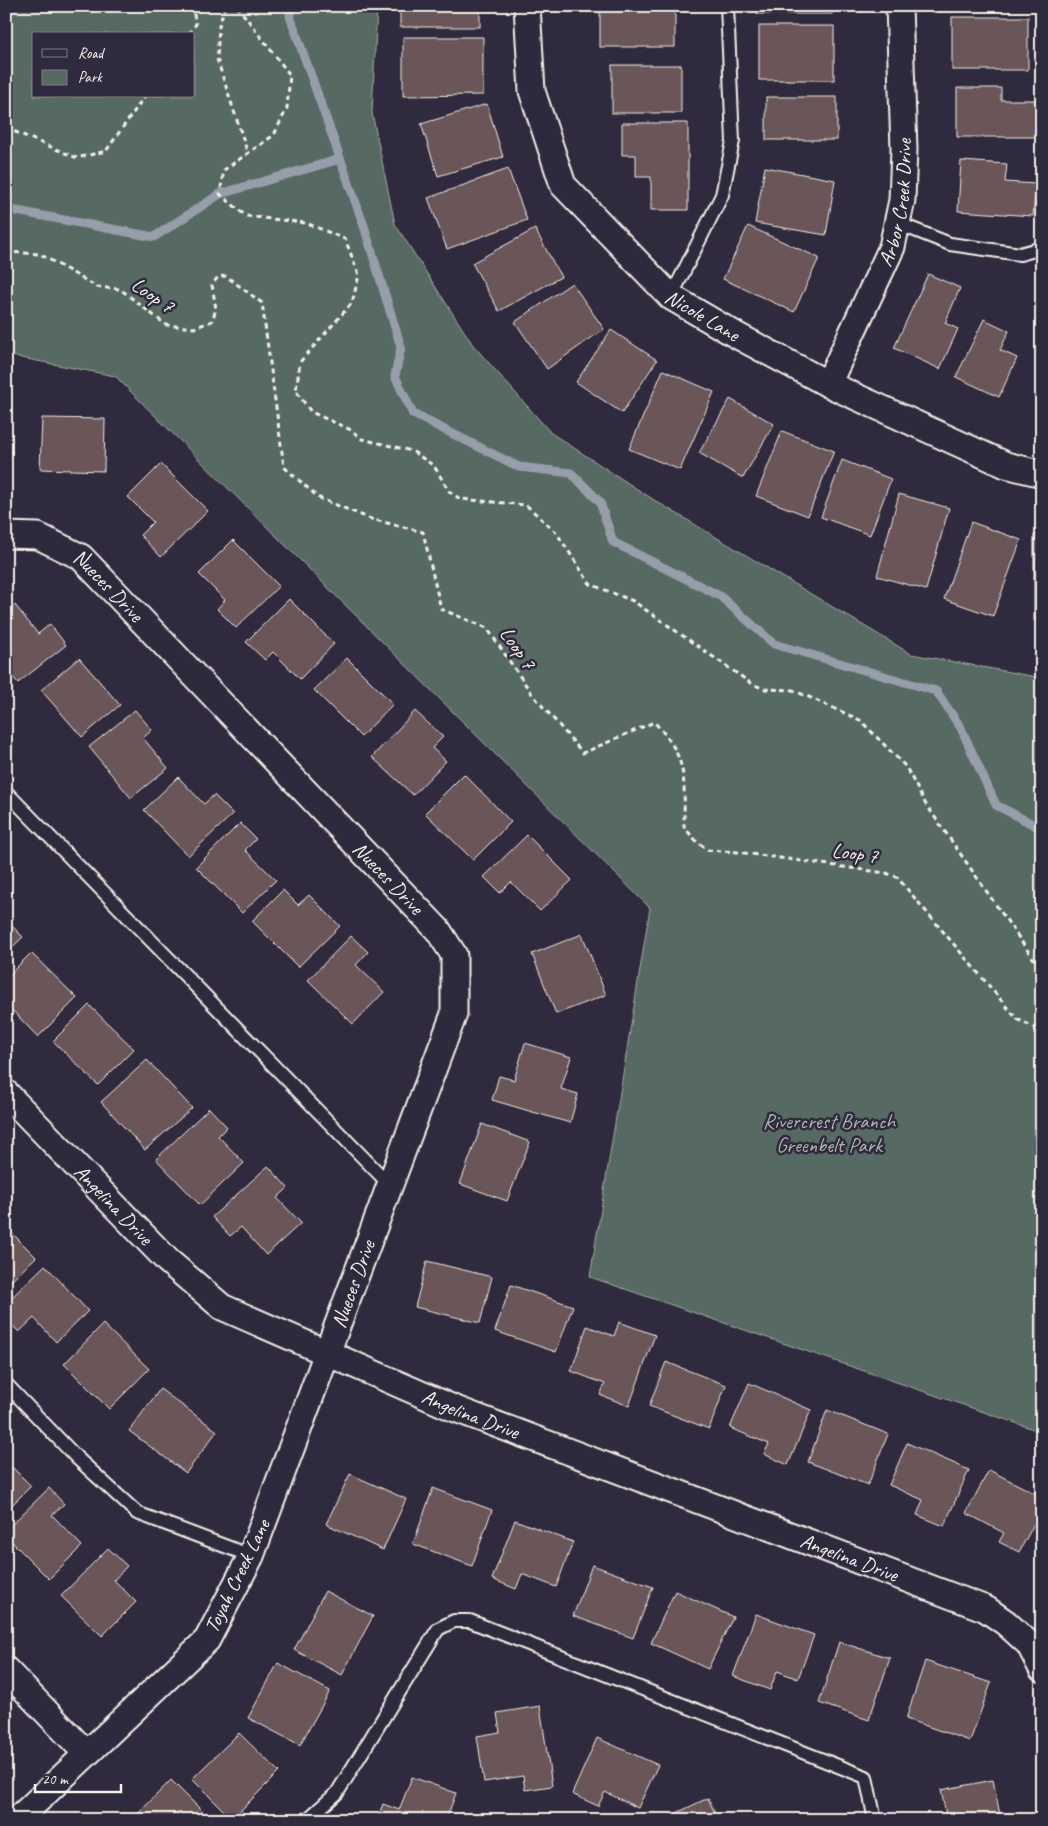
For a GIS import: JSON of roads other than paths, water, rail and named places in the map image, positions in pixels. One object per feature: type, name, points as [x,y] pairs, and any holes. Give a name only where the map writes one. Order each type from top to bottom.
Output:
[{"type":"street","name":"Nicole Lane","points":[[526,6],[532,91],[562,185],[671,296],[736,335],[828,384],[1006,465],[1042,474]]},
{"type":"street","name":"Arbor Creek Drive","points":[[828,384],[892,247],[902,200],[904,149],[899,6]]},
{"type":"street","name":"Nueces Drive","points":[[6,535],[38,536],[81,557],[438,930],[454,955],[454,1014],[327,1352]]},
{"type":"street","name":"Angelina Drive","points":[[6,1093],[168,1262],[222,1307],[453,1408],[986,1609],[1006,1623],[1029,1644],[1042,1669]]},
{"type":"street","name":"Toyah Creek Lane","points":[[17,1820],[207,1640],[251,1556],[327,1352]]},
{"type":"street","points":[[6,1670],[86,1753]]},
{"type":"lane","points":[[671,296],[722,195],[728,168],[733,141],[727,6]]},
{"type":"lane","points":[[897,223],[950,244],[1020,254],[1042,248]]},
{"type":"lane","points":[[6,792],[390,1185]]},
{"type":"lane","points":[[6,1384],[78,1458],[136,1513],[251,1556]]},
{"type":"lane","points":[[307,1820],[337,1793],[438,1629],[454,1621],[470,1621],[866,1777],[875,1820]]},
{"type":"waterway","points":[[291,6],[290,16],[364,226],[401,347],[395,376],[413,414],[519,467],[571,473],[600,502],[613,542],[720,596],[774,644],[936,691],[961,728],[996,805],[1042,829]]},
{"type":"waterway","points":[[6,209],[154,237],[220,194],[340,159]]},
{"type":"park label","name":"Rivercrest Branch Greenbelt Park","points":[[829,1133]]}]
